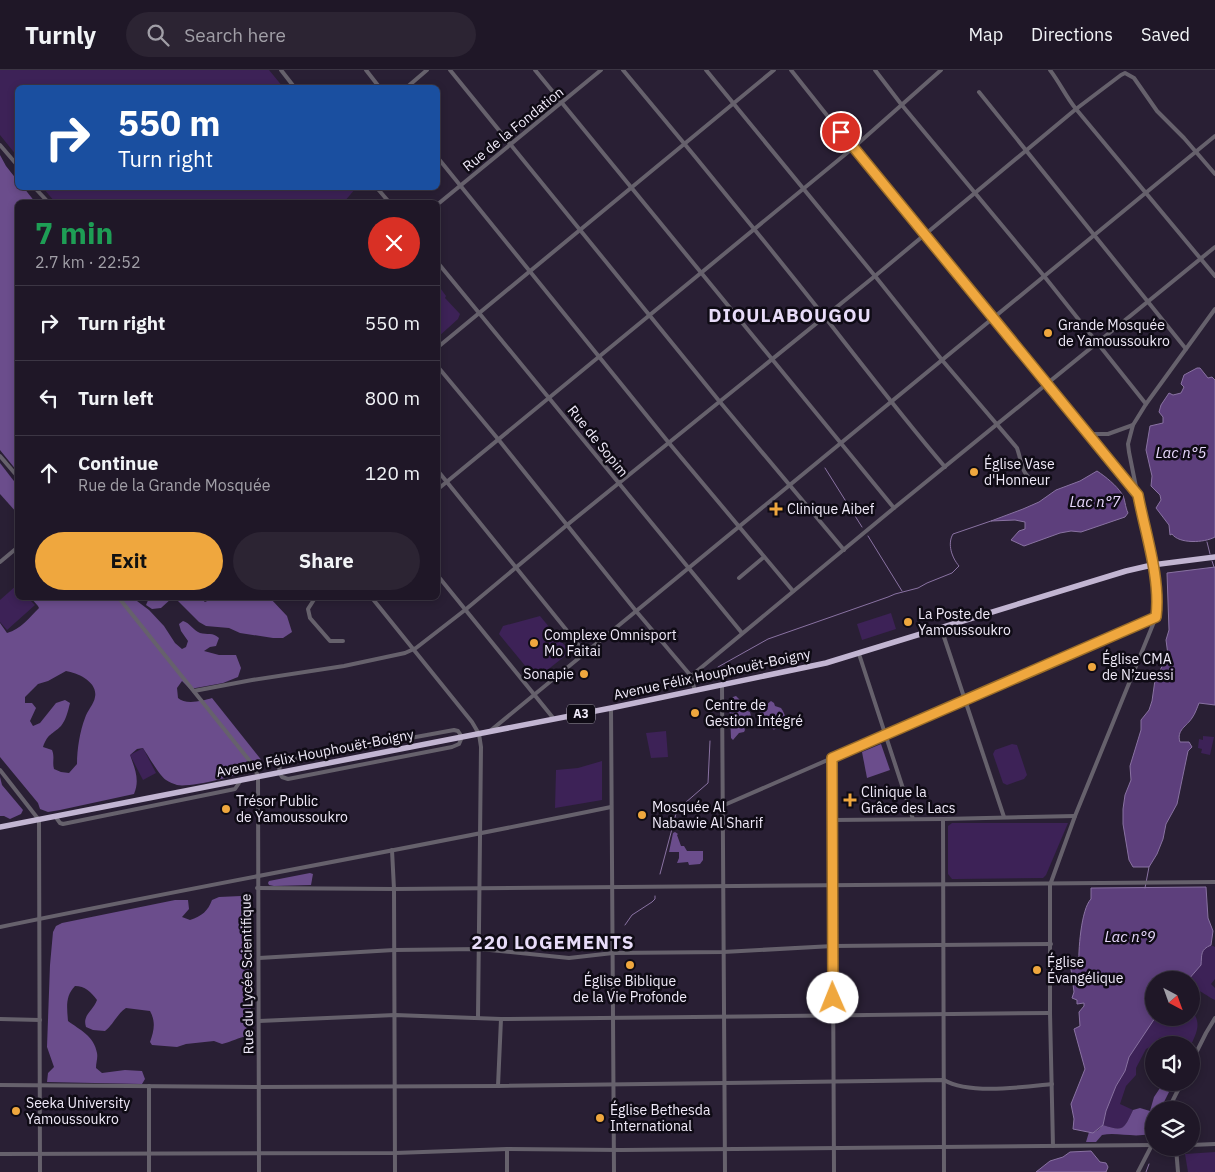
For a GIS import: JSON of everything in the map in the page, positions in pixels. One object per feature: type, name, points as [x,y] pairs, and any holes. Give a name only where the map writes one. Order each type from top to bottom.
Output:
[{"type":"highway","name":"Avenue Félix Houphouët-Boigny","points":[[0,827],[722,686],[826,663],[1073,587],[1152,565],[1215,557]]},
{"type":"street","points":[[281,70],[293,85]]},
{"type":"street","points":[[366,70],[378,85]]},
{"type":"street","points":[[410,85],[427,70]]},
{"type":"street","points":[[450,70],[649,316],[844,550]]},
{"type":"street","points":[[535,70],[894,508]]},
{"type":"street","name":"Rue de la Fondation","points":[[440,202],[601,70]]},
{"type":"street","points":[[623,70],[754,229],[945,467]]},
{"type":"street","points":[[706,70],[942,360],[998,424],[1018,450],[1025,474],[1041,485]]},
{"type":"street","points":[[440,345],[774,70]]},
{"type":"street","points":[[791,70],[1138,495]]},
{"type":"street","points":[[875,70],[1146,404]]},
{"type":"street","points":[[440,487],[853,148],[941,70]]},
{"type":"street","points":[[1050,70],[1060,83],[1067,98],[1215,276]]},
{"type":"street","points":[[194,691],[344,666],[413,650],[465,610],[566,525],[825,317],[1076,109],[1121,75],[1129,75],[1134,78],[1166,122],[1184,138],[1215,174]]},
{"type":"street","points":[[979,92],[1186,350]]},
{"type":"street","points":[[490,732],[1215,136]]},
{"type":"street","points":[[0,145],[15,162]]},
{"type":"street","points":[[440,161],[669,443],[793,591]]},
{"type":"street","points":[[37,190],[46,200]]},
{"type":"street","points":[[379,190],[387,200]]},
{"type":"street","points":[[691,676],[1215,247]]},
{"type":"street","name":"Rue de Sopim","points":[[440,264],[742,634]]},
{"type":"street","points":[[1053,1146],[1050,885],[1075,816],[1156,617],[1156,583],[1128,444],[1133,425],[1146,404],[1215,310]]},
{"type":"street","points":[[440,369],[691,676],[695,691]]},
{"type":"street","points":[[1088,434],[1108,434],[1133,425]]},
{"type":"street","points":[[0,456],[15,474]]},
{"type":"street","points":[[440,474],[585,653]]},
{"type":"street","points":[[0,562],[15,550]]},
{"type":"street","points":[[739,578],[764,557]]},
{"type":"street","points":[[440,579],[554,719]]},
{"type":"street","points":[[122,600],[253,765],[258,776]]},
{"type":"street","points":[[314,600],[308,609],[308,614],[330,641],[343,641]]},
{"type":"street","points":[[374,600],[472,722],[479,734],[481,763],[478,1018]]},
{"type":"street","points":[[722,806],[1156,617]]},
{"type":"street","points":[[941,628],[1004,817]]},
{"type":"street","points":[[859,654],[913,819]]},
{"type":"street","points":[[722,686],[725,1172]]},
{"type":"street","points":[[611,708],[614,1172]]},
{"type":"street","points":[[279,772],[280,765],[285,761],[400,739],[454,730],[462,734],[462,737]]},
{"type":"street","points":[[832,758],[834,1172]]},
{"type":"street","points":[[0,770],[39,820],[40,1172]]},
{"type":"street","name":"Rue du Lycée Scientifique","points":[[258,776],[259,1172]]},
{"type":"street","points":[[0,927],[612,807]]},
{"type":"street","points":[[832,820],[943,820],[1075,816]]},
{"type":"street","points":[[943,820],[944,1172]]},
{"type":"street","points":[[392,850],[394,889],[395,1172]]},
{"type":"street","points":[[257,888],[394,889],[723,885],[1050,885],[1215,882]]},
{"type":"street","points":[[259,958],[394,950],[480,949],[569,958],[613,953],[723,952],[833,946],[1051,944]]},
{"type":"street","points":[[259,1021],[395,1015],[501,1019],[1050,1013]]},
{"type":"street","points":[[1200,1044],[1215,1018]]},
{"type":"street","points":[[0,1019],[40,1020]]},
{"type":"street","points":[[498,1086],[501,1019]]},
{"type":"street","points":[[0,1085],[498,1086],[944,1080],[962,1087],[985,1088],[1016,1088],[1052,1084]]},
{"type":"street","points":[[149,1086],[149,1172]]},
{"type":"street","points":[[0,1154],[395,1153],[507,1149],[614,1150],[1145,1144]]},
{"type":"street","points":[[1200,1145],[1215,1144]]},
{"type":"street","points":[[507,1149],[507,1172]]},
{"type":"street","points":[[1138,1172],[1147,1156]]},
{"type":"street","points":[[1177,1156],[1178,1172]]},
{"type":"shaded area","points":[[0,70],[269,70],[281,85],[15,85],[15,154],[0,135]]},
{"type":"shaded area","points":[[0,155],[15,177],[15,190],[26,190],[33,200],[15,200],[15,469],[0,450]]},
{"type":"shaded area","points":[[45,190],[354,190],[346,200],[53,200]]},
{"type":"shaded area","points":[[440,288],[446,296],[445,298],[460,314],[458,319],[440,335]]},
{"type":"shaded area","points":[[0,463],[15,482],[15,511],[0,494]]},
{"type":"shaded area","points":[[15,587],[15,600],[30,600],[35,605],[7,630],[0,622],[0,600]]},
{"type":"shaded area","points":[[33,600],[136,600],[149,610],[182,649],[186,647],[188,641],[181,631],[179,624],[183,621],[200,633],[217,636],[219,638],[216,646],[204,651],[219,655],[236,655],[241,668],[238,677],[223,683],[190,689],[182,681],[177,688],[178,698],[189,702],[212,698],[263,762],[248,771],[222,779],[177,785],[163,778],[143,748],[137,749],[130,755],[137,779],[134,794],[48,812],[40,809],[38,803],[0,757],[0,623],[7,633],[21,626],[39,608]],"holes":[[[66,671],[81,676],[93,687],[95,697],[86,715],[82,729],[78,746],[77,764],[69,773],[61,772],[54,769],[52,750],[43,747],[49,737],[63,724],[70,703],[65,700],[56,703],[40,723],[33,726],[30,721],[36,708],[32,703],[25,703],[25,697],[38,684]]]},
{"type":"shaded area","points":[[148,600],[170,600],[161,608],[152,609],[146,605]]},
{"type":"shaded area","points":[[177,600],[202,600],[205,602],[210,600],[272,600],[287,616],[292,632],[283,638],[273,638],[240,633],[229,628],[206,626],[199,622]]},
{"type":"shaded area","points":[[891,613],[896,629],[862,640],[857,624]]},
{"type":"shaded area","name":"Complexe Omnisport Mo Faitai","points":[[540,616],[570,652],[536,679],[499,634],[503,626]]},
{"type":"shaded area","points":[[736,696],[743,703],[743,709],[750,712],[751,716],[743,724],[744,732],[739,733],[733,740],[731,738],[730,714],[727,705]]},
{"type":"shaded area","points":[[771,701],[775,706],[781,708],[785,716],[784,720],[774,730],[770,726],[758,725],[760,710]]},
{"type":"shaded area","points":[[666,731],[668,757],[651,758],[646,733]]},
{"type":"shaded area","points":[[1203,736],[1214,737],[1210,755],[1201,753],[1202,749],[1198,748],[1199,739],[1203,740]]},
{"type":"shaded area","points":[[881,744],[890,770],[867,778],[862,752]]},
{"type":"shaded area","points":[[1012,744],[1017,745],[1027,775],[1024,779],[1007,785],[1003,783],[993,754],[995,750]]},
{"type":"shaded area","points":[[143,748],[156,773],[143,780],[130,755]]},
{"type":"shaded area","points":[[602,761],[602,800],[555,808],[556,770],[578,768]]},
{"type":"shaded area","points":[[0,777],[2,785],[23,810],[21,814],[10,819],[0,816]]},
{"type":"shaded area","points":[[952,823],[1068,823],[1043,878],[952,879],[948,874],[948,826]]},
{"type":"shaded area","points":[[673,833],[678,834],[681,846],[684,846],[687,851],[703,851],[703,860],[700,864],[677,863],[679,852],[669,852]]},
{"type":"shaded area","points":[[313,874],[311,885],[274,886],[268,883],[269,881]]},
{"type":"shaded area","points":[[241,896],[252,900],[252,982],[250,1034],[248,1036],[222,1044],[214,1041],[186,1044],[177,1047],[152,1045],[150,1042],[154,1023],[150,1011],[126,1008],[105,1031],[93,1030],[86,1027],[85,1019],[97,1000],[88,990],[75,986],[68,998],[68,1021],[86,1034],[93,1042],[97,1055],[96,1068],[102,1073],[125,1070],[142,1071],[145,1079],[142,1084],[47,1082],[48,1073],[54,1067],[47,1047],[50,965],[53,932],[56,926],[62,923],[175,900],[188,900],[189,909],[182,917],[190,920],[204,913],[212,900],[219,897]]},
{"type":"shaded area","points":[[1211,945],[1215,947],[1215,979],[1211,984],[1215,988],[1215,1000],[1200,991],[1200,971],[1196,971],[1201,965],[1203,951]]},
{"type":"shaded area","points":[[1150,1026],[1197,1026],[1195,1036],[1145,1036],[1145,1051],[1136,1068],[1136,1075],[1126,1086],[1120,1104],[1133,1110],[1122,1127],[1115,1128],[1103,1125],[1106,1111],[1116,1086],[1125,1071],[1129,1057]]},
{"type":"shaded area","points":[[1158,1091],[1169,1092],[1164,1101],[1153,1101]]},
{"type":"shaded area","points":[[1140,1108],[1145,1110],[1145,1134],[1108,1134],[1102,1135],[1096,1142],[1086,1142],[1089,1132],[1095,1132],[1103,1125],[1115,1128],[1122,1127],[1133,1110]]},
{"type":"shaded area","points":[[1215,1152],[1215,1172],[1188,1172],[1185,1156],[1200,1156],[1200,1153]]},
{"type":"water","name":"Lac n°5","points":[[1200,368],[1208,378],[1212,377],[1215,380],[1215,537],[1205,540],[1186,541],[1180,540],[1172,534],[1170,535],[1169,525],[1156,508],[1161,500],[1160,495],[1151,486],[1152,476],[1146,450],[1150,426],[1163,423],[1163,417],[1159,412],[1161,405],[1169,393],[1173,395],[1181,393],[1184,387],[1181,384],[1184,375]]},
{"type":"water","name":"Lac n°7","points":[[1097,471],[1111,481],[1122,494],[1128,513],[1125,517],[1081,532],[1060,533],[1024,546],[1011,540],[1019,531],[1025,529],[1025,522],[1015,520],[991,521],[1039,502],[1056,490],[1080,481]]},
{"type":"water","points":[[1215,567],[1215,705],[1199,703],[1190,721],[1179,734],[1180,742],[1189,742],[1192,747],[1188,751],[1177,804],[1166,824],[1157,854],[1149,867],[1133,867],[1129,860],[1123,824],[1123,809],[1125,795],[1131,780],[1130,766],[1141,730],[1141,720],[1149,710],[1155,680],[1168,655],[1166,640],[1169,630],[1167,573]]},
{"type":"water","name":"Lac n°9","points":[[1206,887],[1208,918],[1213,931],[1211,945],[1202,953],[1201,965],[1196,971],[1145,971],[1145,1026],[1150,1026],[1129,1057],[1125,1071],[1116,1086],[1106,1111],[1103,1125],[1093,1133],[1073,1129],[1074,1119],[1071,1104],[1085,1069],[1074,1029],[1080,1026],[1079,1012],[1084,1003],[1077,1004],[1077,1000],[1072,998],[1074,992],[1071,969],[1079,966],[1081,931],[1085,912],[1091,899],[1091,888]]},
{"type":"water","points":[[1091,1151],[1100,1162],[1106,1163],[1108,1167],[1106,1172],[1036,1172],[1050,1161],[1063,1157],[1070,1152]]},
{"type":"waterway","points":[[825,468],[862,527]]},
{"type":"waterway","points":[[718,667],[768,639],[895,594],[918,588],[952,573],[959,566],[951,551],[950,542],[953,534],[991,521]]},
{"type":"waterway","points":[[868,536],[902,591]]},
{"type":"waterway","points":[[1207,542],[1210,554]]},
{"type":"waterway","points":[[1212,561],[1214,567]]},
{"type":"waterway","points":[[660,874],[677,810],[708,783],[710,741]]},
{"type":"waterway","points":[[1145,888],[1149,867]]},
{"type":"waterway","points":[[625,925],[632,915],[652,902],[655,896]]},
{"type":"waterway","points":[[1146,1172],[1149,1164]]},
{"type":"place","name":"Grande Mosquée de Yamoussoukro","points":[[1048,333]]},
{"type":"place","name":"Église Vase d'Honneur","points":[[974,472]]},
{"type":"place","name":"Clinique Aibef","points":[[776,509]]},
{"type":"place","name":"La Poste de Yamoussoukro","points":[[908,622]]},
{"type":"place","name":"Complexe Omnisport Mo Faitai","points":[[534,643]]},
{"type":"place","name":"Église CMA de N’zuessi","points":[[1092,667]]},
{"type":"place","name":"Sonapie","points":[[584,674]]},
{"type":"place","name":"Centre de Gestion Intégré","points":[[695,713]]},
{"type":"place","name":"Clinique la Grâce des Lacs","points":[[850,800]]},
{"type":"place","name":"Trésor Public de Yamoussoukro","points":[[226,809]]},
{"type":"place","name":"Mosquée Al Nabawie Al Sharif","points":[[642,815]]},
{"type":"place","name":"Église Biblique de la Vie Profonde","points":[[630,965]]},
{"type":"place","name":"Église Évangélique","points":[[1037,970]]},
{"type":"place","name":"Seeka University Yamoussoukro","points":[[16,1111]]},
{"type":"place","name":"Église Bethesda International","points":[[600,1118]]},
{"type":"district","name":"DIOULABOUGOU","points":[[790,315]]},
{"type":"district","name":"220 LOGEMENTS","points":[[553,942]]},
{"type":"route","points":[[833,998],[832,758],[1156,617],[1156,583],[1138,495],[841,132]]}]
